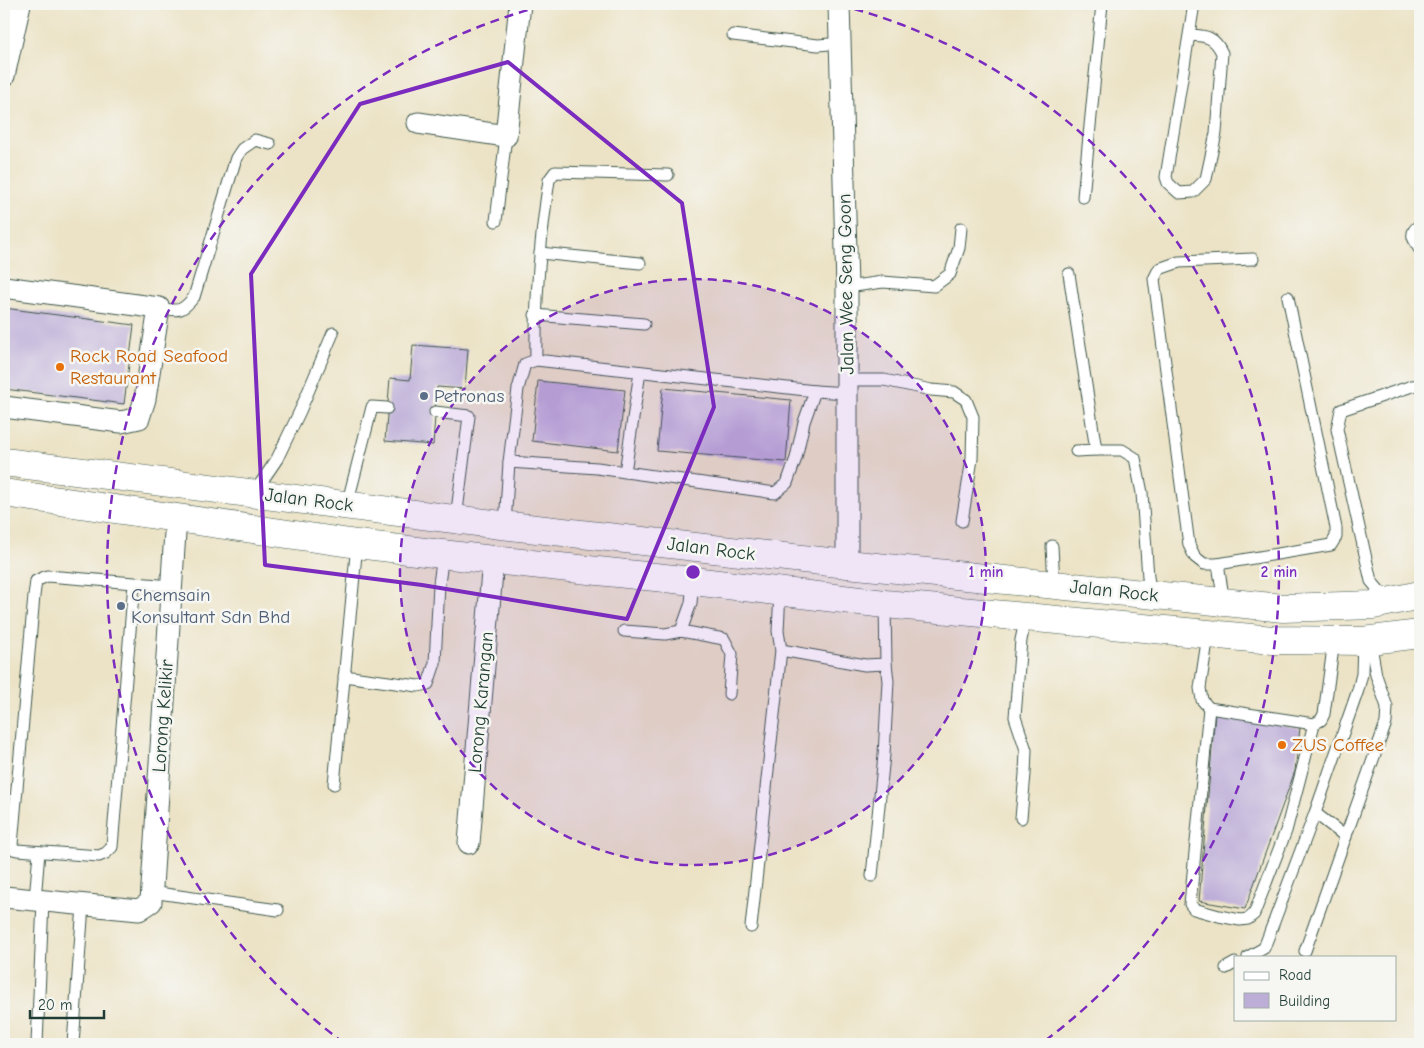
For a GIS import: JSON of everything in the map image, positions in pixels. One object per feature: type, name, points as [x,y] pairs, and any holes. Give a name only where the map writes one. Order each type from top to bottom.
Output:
[{"type":"main road","name":"Jalan Rock","points":[[4,462],[505,525],[847,564],[1224,603],[1283,608],[1373,605],[1420,595]]},
{"type":"main road","name":"Jalan Rock","points":[[4,493],[357,544],[885,604],[1273,640],[1367,641],[1420,634]]},
{"type":"street","points":[[4,76],[20,4]]},
{"type":"street","points":[[418,123],[506,136],[520,4]]},
{"type":"street","name":"Jalan Wee Seng Goon","points":[[839,4],[848,287],[847,564]]},
{"type":"street","points":[[4,287],[158,308],[145,399],[139,418],[122,422],[4,407]]},
{"type":"street","name":"Lorong Kelikir","points":[[83,905],[139,910],[151,902],[176,517]]},
{"type":"street","name":"Lorong Karangan","points":[[469,843],[493,560]]},
{"type":"street","points":[[4,897],[83,905]]},
{"type":"lane","points":[[1083,197],[1102,4]]},
{"type":"lane","points":[[1189,35],[1206,36],[1217,43],[1222,53],[1216,133],[1206,179],[1193,192],[1179,193],[1168,183],[1166,177],[1194,4]]},
{"type":"lane","points":[[733,35],[818,45],[840,43]]},
{"type":"lane","points":[[496,221],[506,136]]},
{"type":"lane","points":[[158,308],[176,310],[186,307],[194,298],[236,158],[242,149],[256,140],[270,144]]},
{"type":"lane","points":[[536,360],[536,315],[540,253],[549,180],[555,172],[668,175]]},
{"type":"lane","points":[[1420,225],[1412,233],[1420,250]]},
{"type":"lane","points":[[848,287],[883,282],[934,286],[950,274],[960,248],[961,228]]},
{"type":"lane","points":[[540,253],[640,263]]},
{"type":"lane","points":[[1253,258],[1179,262],[1158,269],[1154,279],[1189,545],[1195,557],[1204,564],[1218,564],[1331,545],[1336,537],[1336,528],[1288,297]]},
{"type":"lane","points":[[1069,274],[1096,450]]},
{"type":"lane","points":[[536,315],[644,324]]},
{"type":"lane","points":[[254,493],[277,459],[300,411],[333,333]]},
{"type":"lane","points":[[505,525],[509,462],[518,390],[525,364],[536,360],[814,391],[884,380],[931,390],[954,392],[966,400],[973,417],[972,459],[962,520]]},
{"type":"lane","points":[[625,472],[640,372]]},
{"type":"lane","points":[[1388,602],[1371,581],[1337,429],[1341,410],[1420,385]]},
{"type":"lane","points":[[509,462],[597,468],[775,493],[787,482],[796,458],[804,422],[814,391]]},
{"type":"lane","points":[[347,505],[372,408],[387,408]]},
{"type":"lane","points":[[435,412],[469,416],[456,519]]},
{"type":"lane","points":[[1076,451],[1122,450],[1135,458],[1142,493],[1151,595]]},
{"type":"lane","points":[[334,784],[357,544]]},
{"type":"lane","points":[[1052,546],[1054,585]]},
{"type":"lane","points":[[344,676],[418,686],[428,684],[435,663],[443,554]]},
{"type":"lane","points":[[1218,564],[1224,603]]},
{"type":"lane","points":[[134,583],[112,847],[100,856],[17,850],[12,845],[36,581],[47,576],[172,586]]},
{"type":"lane","points":[[681,631],[692,603],[693,581]]},
{"type":"lane","points":[[751,927],[781,650],[778,631],[780,592]]},
{"type":"lane","points":[[872,876],[884,755],[888,681],[885,604]]},
{"type":"lane","points":[[1021,818],[1026,750],[1016,717],[1021,640],[1026,617]]},
{"type":"lane","points":[[624,631],[665,634],[681,631],[724,639],[732,654],[730,694]]},
{"type":"lane","points":[[1208,635],[1200,688],[1202,700],[1209,708],[1314,724],[1321,720],[1324,714],[1334,641]]},
{"type":"lane","points":[[1250,956],[1264,948],[1315,813],[1358,690],[1367,641]]},
{"type":"lane","points":[[1305,951],[1386,723],[1388,707],[1376,675],[1367,641]]},
{"type":"lane","points":[[781,650],[865,665],[886,664]]},
{"type":"lane","points":[[1209,708],[1190,904],[1194,909],[1240,920],[1254,914],[1286,831],[1314,724]]},
{"type":"lane","points":[[1315,813],[1346,837]]},
{"type":"lane","points":[[37,1044],[39,852]]},
{"type":"lane","points":[[151,892],[278,910]]},
{"type":"lane","points":[[73,1044],[83,905]]},
{"type":"highlighted area","points":[[508,62],[682,203],[714,407],[627,619],[422,585],[265,565],[251,274],[360,104]]},
{"type":"building","points":[[4,308],[134,325],[124,404],[4,389]]},
{"type":"building","points":[[413,345],[468,349],[465,389],[437,387],[433,445],[385,441],[390,378],[410,380]]},
{"type":"building","points":[[538,381],[625,390],[618,451],[532,441]]},
{"type":"building","points":[[663,388],[791,400],[786,462],[657,451]]},
{"type":"building","points":[[1215,713],[1300,728],[1295,771],[1245,909],[1199,901]]},
{"type":"place","name":"Rock Road Seafood Restaurant","points":[[60,367]]},
{"type":"place","name":"Petronas","points":[[424,396]]},
{"type":"place","name":"Chemsain Konsultant Sdn Bhd","points":[[121,606]]},
{"type":"place","name":"ZUS Coffee","points":[[1282,745]]}]
